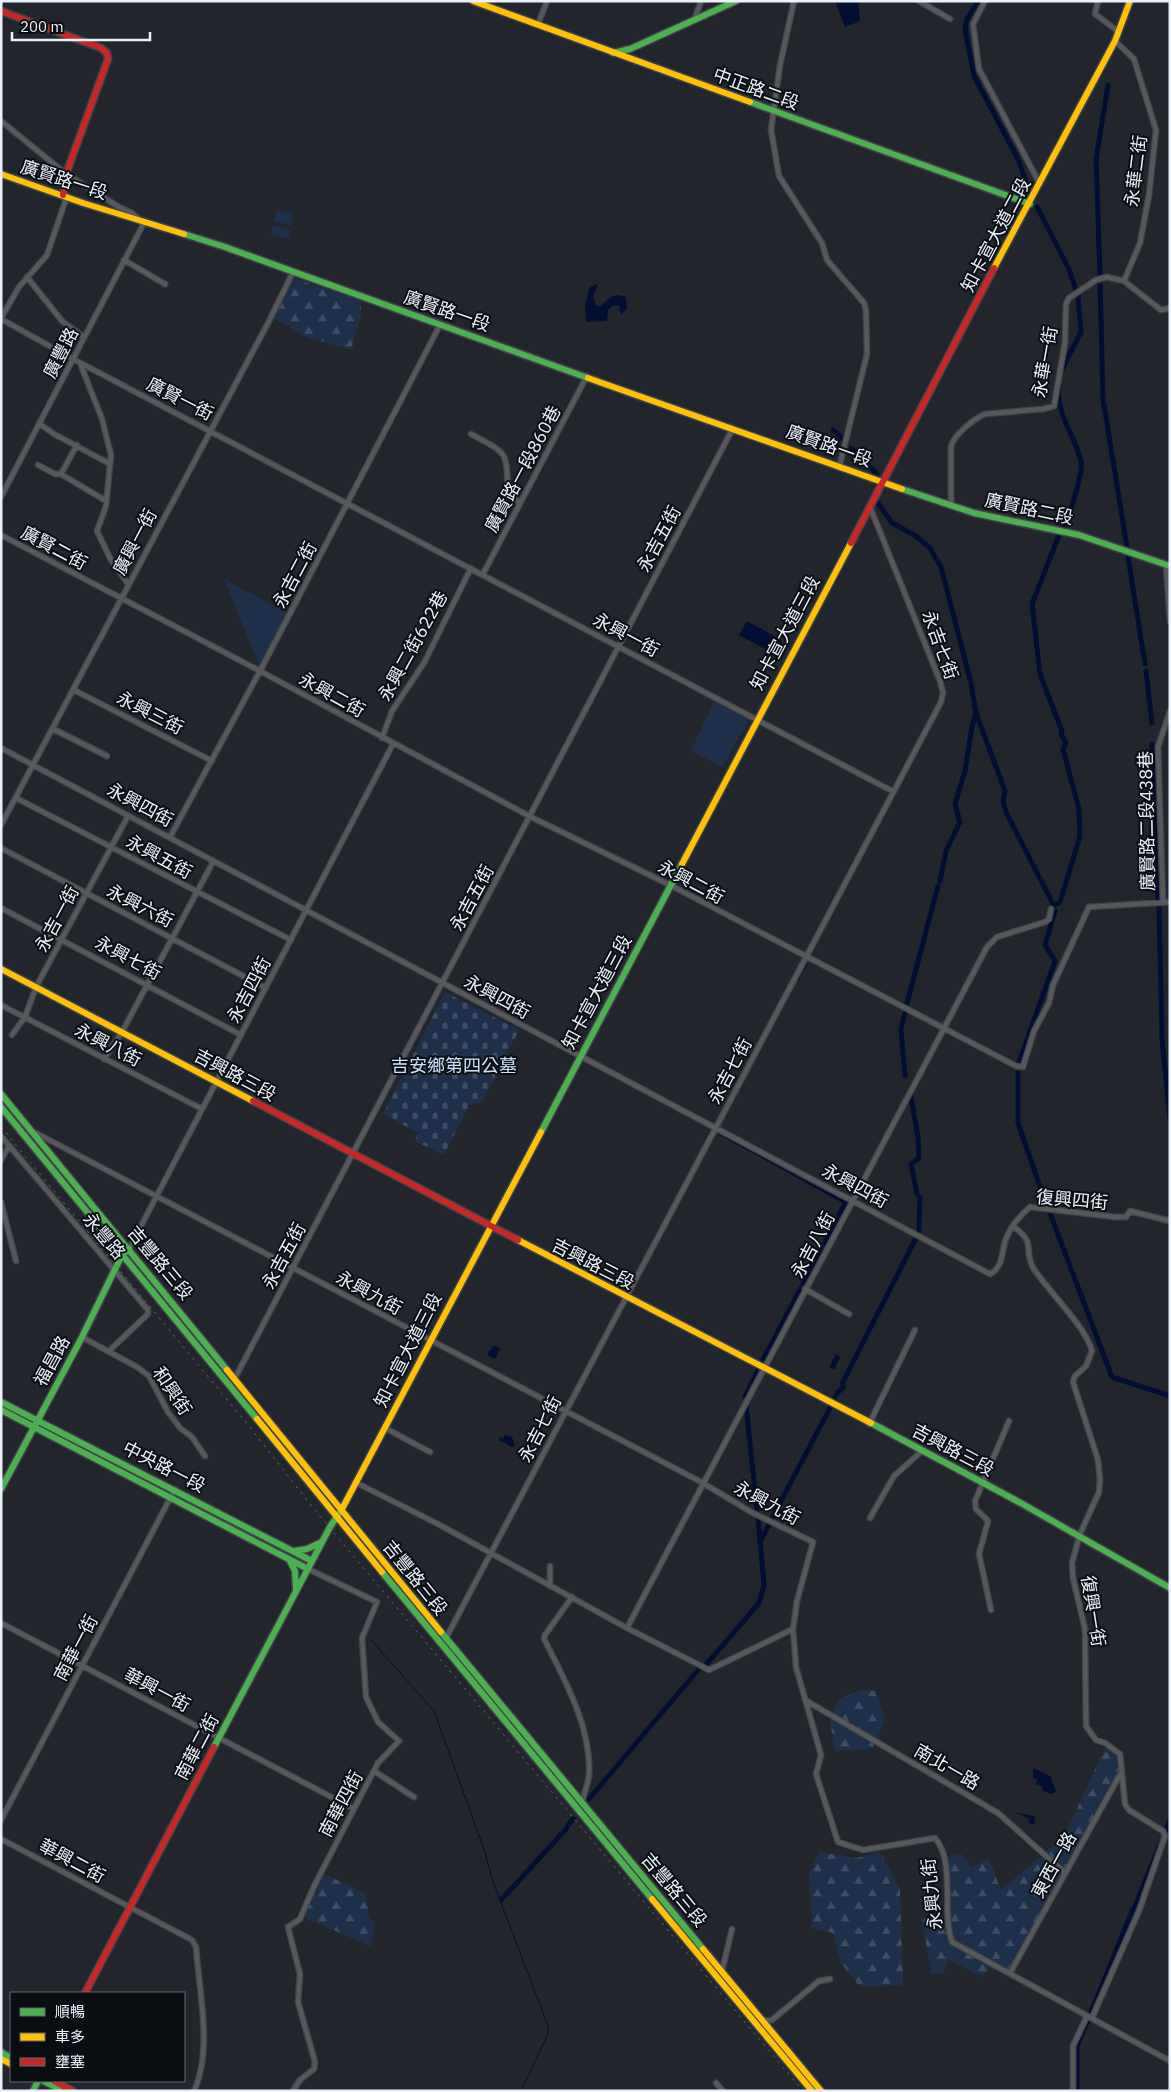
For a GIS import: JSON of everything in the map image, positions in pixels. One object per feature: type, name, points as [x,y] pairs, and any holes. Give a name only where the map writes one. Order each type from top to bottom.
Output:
[{"type":"street","name":"中正路二段","points":[[473,1],[1030,204]]},
{"type":"street","points":[[538,24],[547,1]]},
{"type":"street","points":[[694,22],[701,1]]},
{"type":"street","points":[[613,53],[630,49],[694,22],[736,1]]},
{"type":"street","points":[[794,1],[771,130],[779,176],[822,243],[826,260],[864,303],[867,354],[838,468]]},
{"type":"street","points":[[919,1],[950,19]]},
{"type":"street","points":[[984,1],[973,24],[979,69],[1040,184]]},
{"type":"street","points":[[1098,1],[1095,14],[1119,32]]},
{"type":"street","name":"知卡宣大道二段","points":[[882,481],[1115,42],[1130,1]]},
{"type":"street","points":[[1,11],[101,48],[107,54],[108,59],[66,174],[65,196],[48,255],[26,277],[1,318]]},
{"type":"street","name":"永華二街","points":[[1115,42],[1134,59],[1152,113],[1156,135],[1140,243],[1124,281]]},
{"type":"street","points":[[1,121],[66,174],[142,220]]},
{"type":"street","name":"廣賢路一段","points":[[1,174],[292,272],[587,376],[732,430],[794,448],[838,468],[882,481]]},
{"type":"street","name":"廣豐路","points":[[1,497],[124,260],[142,220]]},
{"type":"street","points":[[124,260],[166,284]]},
{"type":"street","name":"廣興一街","points":[[1,825],[54,729],[292,272]]},
{"type":"street","points":[[26,277],[62,321],[84,337]]},
{"type":"street","name":"永華一街","points":[[951,505],[952,442],[977,418],[985,414],[1043,409],[1054,406],[1066,342],[1068,300],[1103,277],[1124,281]]},
{"type":"street","points":[[1124,281],[1161,310],[1170,308]]},
{"type":"street","name":"廣賢一街","points":[[1,318],[80,363],[347,503]]},
{"type":"street","name":"永吉二街","points":[[170,837],[260,671],[440,325]]},
{"type":"street","points":[[80,363],[105,431],[111,455],[106,501],[97,531],[110,558],[128,584]]},
{"type":"street","name":"廣賢路一段860巷","points":[[483,574],[587,376]]},
{"type":"street","points":[[40,424],[54,434],[110,464]]},
{"type":"street","name":"永吉五街","points":[[235,1378],[531,817],[732,430]]},
{"type":"street","points":[[471,434],[503,453],[506,459],[508,493],[520,503]]},
{"type":"street","points":[[60,474],[77,446]]},
{"type":"street","points":[[38,465],[55,474],[60,474],[106,501]]},
{"type":"street","name":"廣賢路二段","points":[[882,481],[991,518],[1079,535],[1168,565]]},
{"type":"street","name":"知卡宣大道三段","points":[[340,1514],[355,1482],[882,481]]},
{"type":"street","name":"永興一街","points":[[347,503],[892,791]]},
{"type":"street","name":"永吉七街","points":[[446,1638],[892,791],[941,702],[943,694],[923,636],[870,507]]},
{"type":"street","name":"廣賢二街","points":[[1,535],[121,599]]},
{"type":"street","points":[[1168,565],[1170,621]]},
{"type":"street","name":"永興二街622巷","points":[[382,738],[392,711],[424,663],[471,568]]},
{"type":"street","name":"永興二街","points":[[121,599],[260,671],[531,817],[670,885],[805,958],[1008,1063],[1023,1067],[1034,1031],[1049,1003],[1053,985],[1089,907],[1170,902]]},
{"type":"street","name":"永興三街","points":[[74,690],[212,760]]},
{"type":"street","name":"廣賢路二段438巷","points":[[1163,903],[1158,747],[1170,712]]},
{"type":"street","points":[[54,729],[107,756]]},
{"type":"street","name":"永吉四街","points":[[129,1249],[393,744]]},
{"type":"street","name":"永興四街","points":[[1,748],[981,1269]]},
{"type":"street","name":"永興五街","points":[[16,798],[291,940]]},
{"type":"street","name":"永吉一街","points":[[12,1035],[25,1017],[36,987],[128,816]]},
{"type":"street","name":"永興六街","points":[[1,848],[266,988]]},
{"type":"street","points":[[104,1059],[122,1032],[213,862]]},
{"type":"street","name":"永興七街","points":[[1,908],[148,984],[241,1035]]},
{"type":"street","name":"永吉八街","points":[[627,1628],[942,1029],[992,940],[1045,922],[1049,919],[1051,908]]},
{"type":"street","name":"吉興路三段","points":[[1,969],[491,1225],[549,1259],[763,1367],[1080,1534],[1170,1588]]},
{"type":"street","name":"永興八街","points":[[1,1005],[202,1109]]},
{"type":"street","name":"吉豐路三段","points":[[1,1094],[235,1378],[340,1514],[567,1797],[808,2080]]},
{"type":"street","name":"吉豐路三段","points":[[1,1107],[122,1255],[582,1802],[722,1971],[760,2023]]},
{"type":"street","name":"永興九街","points":[[32,1132],[704,1483],[751,1512],[813,1542],[797,1601],[793,1629],[796,1667],[820,1755],[816,1774],[838,1842],[863,1850],[935,1838],[945,1856],[947,1926],[952,1942],[1170,2061]]},
{"type":"street","name":"永豐路","points":[[1,1136],[146,1306],[148,1314],[109,1351]]},
{"type":"street","points":[[1,1160],[9,1146]]},
{"type":"street","points":[[1,1202],[16,1261]]},
{"type":"street","name":"復興四街","points":[[981,1269],[992,1274],[1000,1263],[1005,1240],[1021,1215],[1030,1207],[1116,1217],[1126,1217],[1130,1211],[1170,1221]]},
{"type":"street","name":"復興一街","points":[[1014,1227],[1028,1240],[1033,1268],[1082,1332],[1092,1351],[1086,1366],[1075,1376],[1073,1382],[1098,1460],[1100,1480],[1098,1492],[1080,1534],[1072,1570],[1085,1629],[1088,1683],[1084,1710],[1086,1726],[1096,1740],[1105,1742],[1120,1754],[1125,1804],[1128,1810],[1163,1831],[1165,1836],[1139,1910],[1092,2018]]},
{"type":"street","name":"福昌路","points":[[1,1489],[36,1420],[82,1337],[116,1271],[122,1255],[129,1249]]},
{"type":"street","points":[[805,1289],[848,1314]]},
{"type":"street","points":[[869,1424],[915,1330]]},
{"type":"street","name":"和興街","points":[[82,1337],[137,1367],[149,1376],[168,1412],[180,1428],[192,1437],[205,1456]]},
{"type":"street","name":"中央路一段","points":[[1,1402],[175,1489],[312,1561]]},
{"type":"street","name":"中央路一段","points":[[1,1410],[172,1496],[308,1569]]},
{"type":"street","points":[[991,1610],[979,1554],[988,1521],[975,1506],[982,1483],[999,1450],[1009,1422]]},
{"type":"street","points":[[385,1428],[430,1452]]},
{"type":"street","points":[[870,1518],[894,1476],[922,1451]]},
{"type":"street","points":[[355,1482],[709,1670],[793,1629]]},
{"type":"street","name":"南華一街","points":[[1,1820],[175,1489]]},
{"type":"street","name":"南華二街","points":[[86,1992],[296,1591],[340,1514]]},
{"type":"street","points":[[294,1551],[307,1549],[323,1541]]},
{"type":"street","points":[[289,1558],[295,1571],[296,1591]]},
{"type":"street","points":[[550,1566],[550,1586]]},
{"type":"street","name":"南華四街","points":[[292,2091],[300,2080],[314,2069],[315,2062],[298,2002],[300,1974],[288,1927],[300,1919],[314,1884],[378,1763],[399,1741],[378,1722],[366,1697],[362,1638],[377,1602],[308,1569]]},
{"type":"street","points":[[572,1597],[545,1634],[544,1640],[571,1693],[586,1742],[589,1776],[582,1802]]},
{"type":"street","name":"華興一街","points":[[1,1623],[354,1809]]},
{"type":"street","name":"南北一路","points":[[805,1700],[998,1813],[1066,1873]]},
{"type":"street","points":[[374,1771],[414,1797]]},
{"type":"street","name":"東西一路","points":[[1010,1973],[1122,1771]]},
{"type":"street","points":[[567,1797],[572,1790]]},
{"type":"street","name":"華興二街","points":[[1,1839],[192,1940],[196,1948],[204,2046],[201,2072],[194,2091]]},
{"type":"street","points":[[722,1971],[732,1929]]},
{"type":"street","points":[[760,2023],[772,2020],[819,1982],[830,1979]]},
{"type":"street","points":[[1073,2091],[1072,2046],[1086,2016]]},
{"type":"street","points":[[808,2080],[812,2091]]},
{"type":"street","points":[[808,2080],[822,2091]]},
{"type":"street","points":[[46,2082],[62,2091]]},
{"type":"street","points":[[56,2082],[73,2091]]},
{"type":"street","points":[[716,2083],[723,2091]]},
{"type":"green space","points":[[277,210],[293,214],[291,225],[274,221]]},
{"type":"green space","points":[[273,225],[291,230],[289,239],[271,235]]},
{"type":"green space","points":[[293,278],[361,301],[361,316],[351,350],[306,337],[274,318]]},
{"type":"green space","points":[[224,579],[287,613],[259,665]]},
{"type":"green space","points":[[716,698],[751,717],[722,767],[691,750]]},
{"type":"green space","name":"吉安鄉第四公墓","points":[[445,992],[519,1030],[482,1102],[469,1105],[444,1155],[415,1141],[418,1133],[383,1114]]},
{"type":"green space","points":[[862,1690],[876,1691],[885,1719],[872,1749],[835,1751],[830,1720],[839,1699]]},
{"type":"green space","points":[[1105,1748],[1116,1754],[1119,1776],[1009,1970],[989,1968],[983,1977],[948,1959],[943,1974],[932,1974],[921,1918],[936,1917],[943,1928],[947,1927],[946,1857],[960,1853],[972,1867],[989,1859],[1001,1890],[1064,1837]]},
{"type":"green space","points":[[820,1852],[857,1858],[880,1852],[900,1889],[903,1985],[860,1987],[841,1963],[833,1933],[812,1928],[809,1873]]},
{"type":"green space","points":[[323,1873],[366,1894],[369,1918],[375,1922],[371,1946],[307,1919],[305,1913]]},
{"type":"shaded area","points":[[835,1],[858,1],[860,21],[845,27]]},
{"type":"shaded area","points":[[598,284],[593,296],[596,306],[601,306],[609,298],[618,295],[626,297],[627,308],[621,315],[619,305],[613,306],[608,310],[607,321],[586,322],[585,305],[590,287]]},
{"type":"shaded area","points":[[747,621],[782,640],[774,654],[739,635]]},
{"type":"shaded area","points":[[494,1345],[500,1349],[495,1359],[487,1355]]},
{"type":"shaded area","points":[[836,1354],[840,1357],[834,1370],[829,1367]]},
{"type":"shaded area","points":[[505,1435],[512,1437],[515,1446],[511,1447],[504,1442],[500,1442],[499,1437],[503,1438]]},
{"type":"shaded area","points":[[1033,1768],[1050,1776],[1056,1792],[1051,1794],[1043,1791],[1042,1786],[1036,1784],[1037,1779],[1033,1778]]},
{"type":"shaded area","points":[[1014,1812],[1034,1816],[1035,1824],[1030,1824],[1028,1818]]},
{"type":"waterway","points":[[978,1],[967,19],[965,29],[974,76],[1018,159],[1028,187]]},
{"type":"waterway","points":[[1100,275],[1096,159],[1108,85]]},
{"type":"waterway","points":[[1037,207],[1069,269],[1076,290]]},
{"type":"waterway","points":[[1100,280],[1103,399],[1127,547]]},
{"type":"waterway","points":[[1062,369],[1081,332],[1078,295]]},
{"type":"waterway","points":[[1059,387],[1060,406],[1081,462],[1078,485],[1063,529]]},
{"type":"waterway","points":[[833,430],[844,440]]},
{"type":"waterway","points":[[851,448],[877,474]]},
{"type":"waterway","points":[[878,503],[892,523],[916,536],[930,548],[941,567],[970,679]]},
{"type":"waterway","points":[[1053,906],[1060,902],[1080,836],[1079,809],[1063,749],[1066,743],[1061,734],[1062,731],[1040,674],[1032,604],[1059,535]]},
{"type":"waterway","points":[[1128,557],[1145,664]]},
{"type":"waterway","points":[[1146,671],[1152,723]]},
{"type":"waterway","points":[[971,683],[976,713],[1005,791],[1003,801],[1006,812],[1053,904]]},
{"type":"waterway","points":[[940,881],[946,851],[960,822],[955,804],[965,771],[972,726],[976,713]]},
{"type":"waterway","points":[[1152,744],[1158,901]]},
{"type":"waterway","points":[[906,1007],[938,886]]},
{"type":"waterway","points":[[1159,907],[1162,1039],[1170,1119]]},
{"type":"waterway","points":[[1019,1062],[1055,961],[1045,945],[1055,911]]},
{"type":"waterway","points":[[797,978],[805,963]]},
{"type":"waterway","points":[[905,1013],[901,1029],[905,1076]]},
{"type":"waterway","points":[[1018,1073],[1018,1123],[1047,1207]]},
{"type":"waterway","points":[[910,1092],[918,1137],[919,1158],[911,1164],[917,1194]]},
{"type":"waterway","points":[[721,1133],[846,1202],[762,1362]]},
{"type":"waterway","points":[[919,1231],[920,1197]]},
{"type":"waterway","points":[[1048,1208],[1112,1377],[1170,1396]]},
{"type":"waterway","points":[[833,1401],[838,1392],[843,1388],[843,1382],[917,1236]]},
{"type":"waterway","points":[[745,1397],[758,1370]]},
{"type":"waterway","points":[[746,1404],[757,1512]]},
{"type":"waterway","points":[[772,1518],[830,1408]]},
{"type":"waterway","points":[[704,1667],[759,1603],[764,1585],[758,1518]]},
{"type":"waterway","points":[[760,1542],[770,1523]]},
{"type":"waterway","points":[[371,1640],[434,1711],[485,1852],[492,1879],[548,2026],[548,2034],[521,2091]]},
{"type":"waterway","points":[[589,1799],[698,1670]]},
{"type":"waterway","points":[[568,1825],[573,1819]]},
{"type":"waterway","points":[[1166,1830],[1170,1820]]},
{"type":"waterway","points":[[502,1899],[567,1828]]},
{"type":"waterway","points":[[1135,1906],[1161,1842]]},
{"type":"waterway","points":[[1090,2015],[1133,1909]]},
{"type":"waterway","points":[[1077,2091],[1077,2046],[1088,2020]]},
{"type":"railway","points":[[1,1127],[249,1426],[314,1509],[803,2091]]},
{"type":"traffic: fast","points":[[613,53],[630,49],[736,1]]},
{"type":"traffic: fast","points":[[750,102],[1030,204]]},
{"type":"traffic: fast","points":[[184,234],[225,247],[588,378]]},
{"type":"traffic: fast","points":[[902,489],[974,513],[1079,535],[1170,566]]},
{"type":"traffic: fast","points":[[541,1132],[682,864]]},
{"type":"traffic: fast","points":[[1,1094],[227,1370]]},
{"type":"traffic: fast","points":[[1,1107],[257,1419]]},
{"type":"traffic: fast","points":[[1,1489],[80,1341],[122,1255],[129,1249]]},
{"type":"traffic: fast","points":[[1,1402],[312,1561]]},
{"type":"traffic: fast","points":[[1,1410],[308,1569]]},
{"type":"traffic: fast","points":[[871,1423],[1019,1502],[1170,1588]]},
{"type":"traffic: fast","points":[[214,1747],[330,1527],[342,1509]]},
{"type":"traffic: fast","points":[[294,1551],[307,1549],[322,1542]]},
{"type":"traffic: fast","points":[[289,1559],[295,1571],[296,1590]]},
{"type":"traffic: fast","points":[[382,1572],[652,1899]]},
{"type":"traffic: fast","points":[[441,1632],[703,1949]]},
{"type":"traffic: fast","points":[[1,2052],[10,2057]]},
{"type":"traffic: fast","points":[[33,2091],[38,2082]]},
{"type":"traffic: fast","points":[[46,2082],[59,2089]]},
{"type":"traffic: slow","points":[[473,1],[750,102]]},
{"type":"traffic: slow","points":[[994,268],[1115,41],[1130,1]]},
{"type":"traffic: slow","points":[[1,174],[83,203],[184,234]]},
{"type":"traffic: slow","points":[[588,378],[902,489]]},
{"type":"traffic: slow","points":[[682,864],[851,543]]},
{"type":"traffic: slow","points":[[1,969],[253,1101]]},
{"type":"traffic: slow","points":[[342,1509],[541,1132]]},
{"type":"traffic: slow","points":[[518,1240],[871,1423]]},
{"type":"traffic: slow","points":[[227,1370],[441,1632]]},
{"type":"traffic: slow","points":[[257,1419],[382,1572]]},
{"type":"traffic: slow","points":[[652,1899],[812,2091]]},
{"type":"traffic: slow","points":[[703,1949],[821,2091]]},
{"type":"traffic: slow","points":[[1,2059],[10,2064]]},
{"type":"traffic: jam","points":[[1,11],[101,48],[107,53],[108,59],[66,174],[63,195]]},
{"type":"traffic: jam","points":[[851,543],[994,268]]},
{"type":"traffic: jam","points":[[253,1101],[518,1240]]},
{"type":"traffic: jam","points":[[86,1992],[214,1747]]},
{"type":"traffic: jam","points":[[56,2082],[73,2091]]}]
